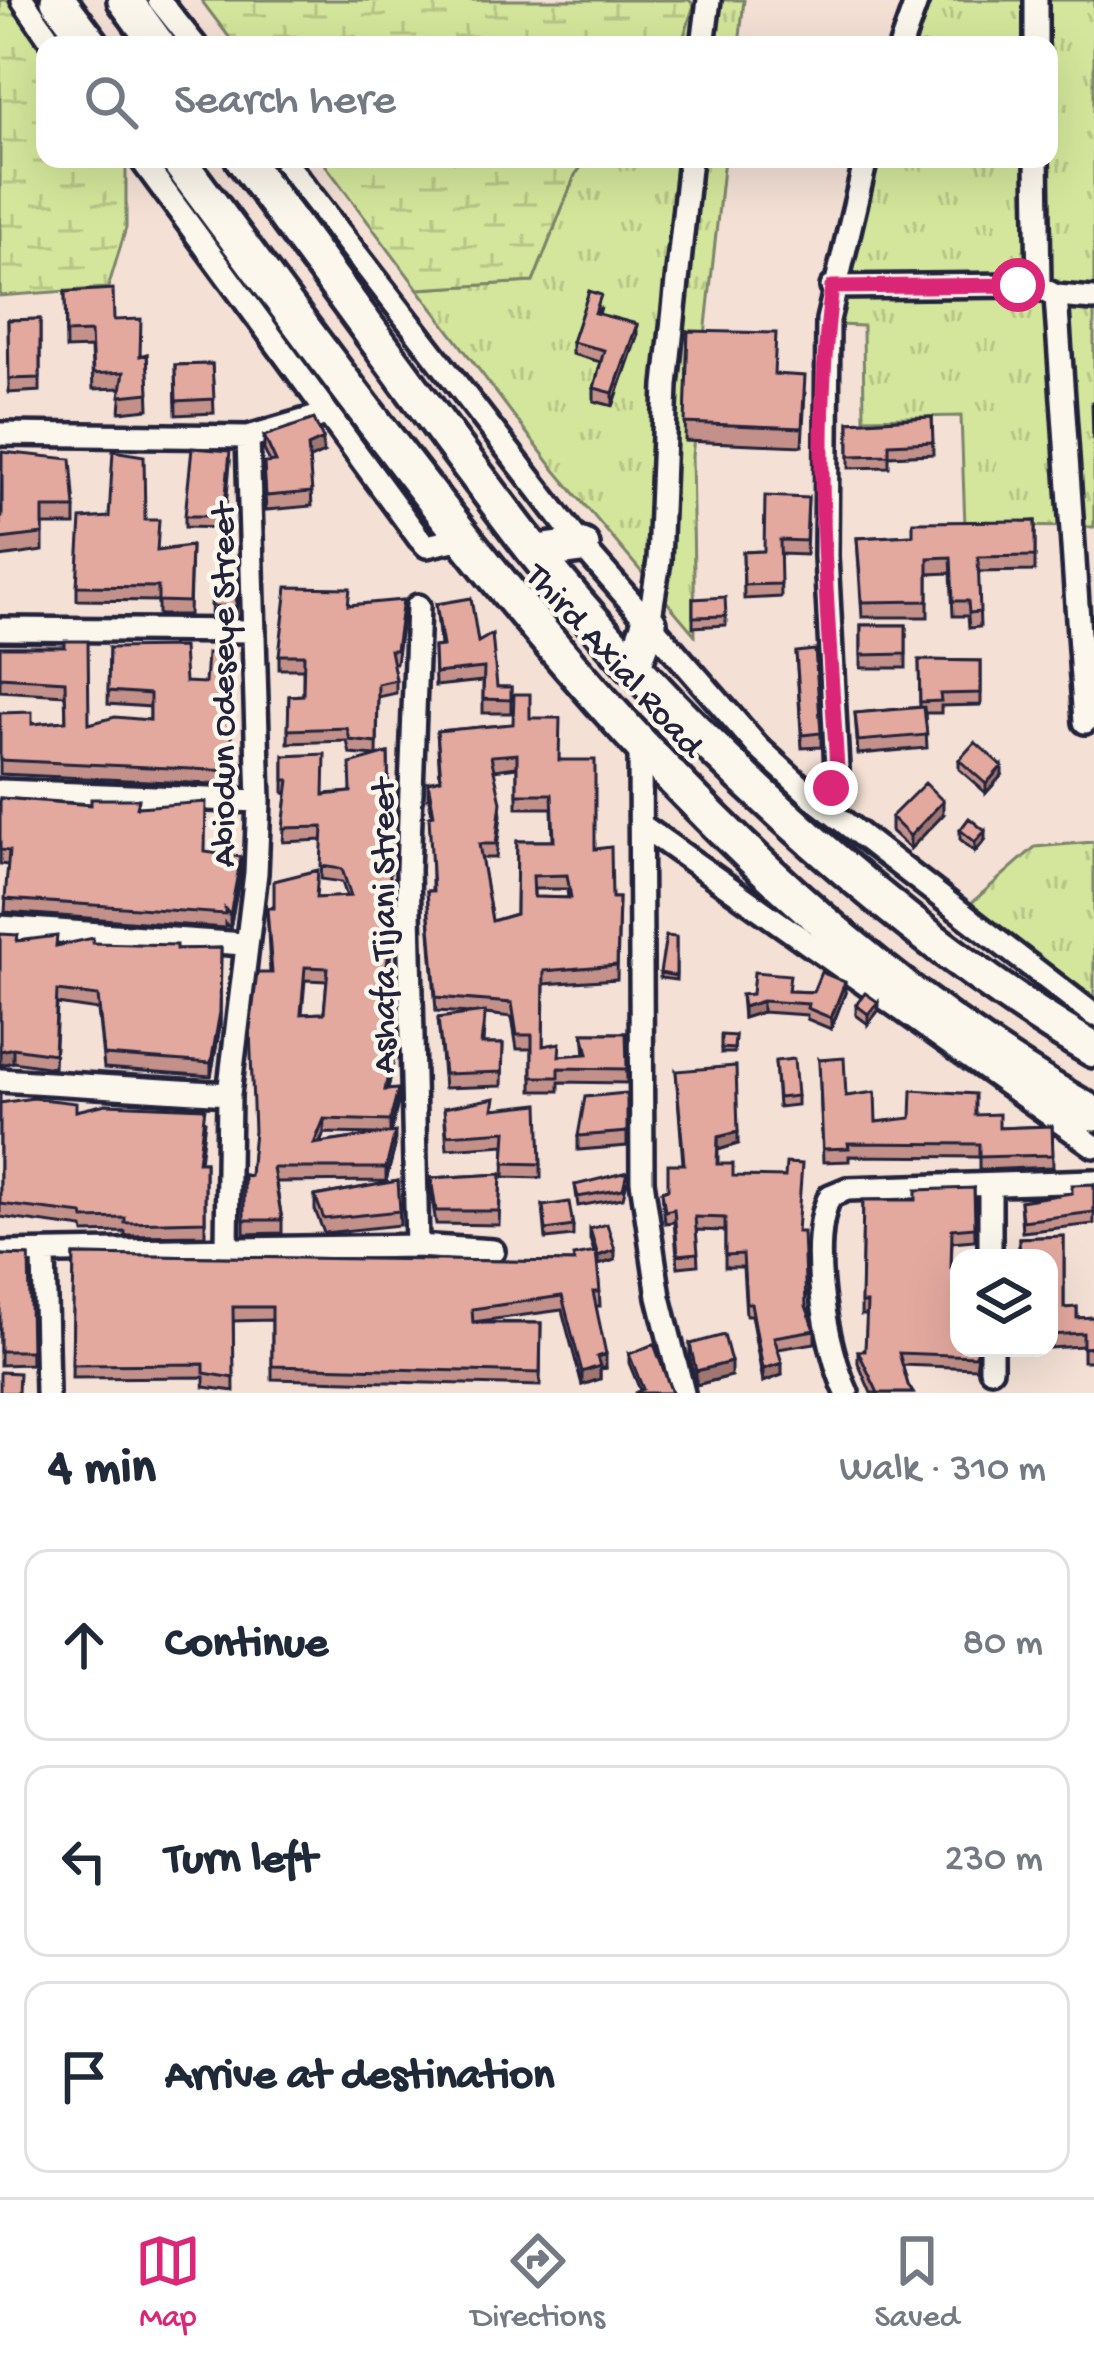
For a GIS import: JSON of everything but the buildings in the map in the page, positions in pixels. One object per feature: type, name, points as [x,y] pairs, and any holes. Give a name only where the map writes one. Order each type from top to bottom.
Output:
[{"type":"highway","points":[[58,0],[85,36]]},
{"type":"highway","points":[[125,0],[151,36]]},
{"type":"highway","name":"Third Axial Road","points":[[184,168],[462,538],[640,746],[794,892],[922,998],[1094,1114]]},
{"type":"highway","name":"Third Axial Road","points":[[250,168],[536,552],[634,665],[820,845],[949,950],[1094,1050]]},
{"type":"highway","points":[[536,552],[582,546]]},
{"type":"highway","points":[[634,665],[649,623]]},
{"type":"street","points":[[23,0],[48,36]]},
{"type":"street","points":[[159,0],[188,36]]},
{"type":"street","points":[[704,36],[709,0]]},
{"type":"street","points":[[904,36],[917,0]]},
{"type":"street","points":[[1036,0],[1036,36]]},
{"type":"street","points":[[148,168],[427,546],[462,538]]},
{"type":"street","points":[[290,168],[582,546],[745,733],[819,803],[1094,1015]]},
{"type":"street","points":[[649,623],[659,561],[666,385],[689,168]]},
{"type":"street","points":[[819,803],[837,769],[826,508],[832,287],[864,168]]},
{"type":"street","points":[[1038,168],[1085,624],[1084,722]]},
{"type":"street","points":[[832,287],[1048,291],[1094,299]]},
{"type":"street","points":[[2,434],[248,436],[327,414]]},
{"type":"street","name":"Abiodun Odeseye Street","points":[[227,1247],[229,1094],[256,873],[259,801],[248,436]]},
{"type":"street","name":"Ashafa Tijani Street","points":[[417,1246],[408,870],[418,606]]},
{"type":"street","points":[[0,629],[254,631]]},
{"type":"street","points":[[640,746],[642,1180],[659,1297],[683,1393]]},
{"type":"street","points":[[0,791],[259,801]]},
{"type":"street","points":[[641,825],[1094,1146]]},
{"type":"street","points":[[0,927],[244,944]]},
{"type":"street","points":[[0,1080],[229,1094]]},
{"type":"street","points":[[847,1393],[832,1360],[821,1268],[822,1213],[830,1196],[847,1189],[1094,1181]]},
{"type":"street","points":[[990,1186],[990,1249]]},
{"type":"street","points":[[0,1252],[417,1246],[493,1251]]},
{"type":"street","points":[[44,1254],[47,1393]]},
{"type":"green space","points":[[0,0],[7,0],[36,39],[36,168],[126,168],[126,228],[108,288],[0,296]]},
{"type":"green space","points":[[201,0],[689,0],[694,5],[684,36],[228,36]]},
{"type":"green space","points":[[704,0],[744,0],[740,36],[684,36],[694,5]]},
{"type":"green space","points":[[915,0],[1094,0],[1094,527],[965,526],[961,416],[864,418],[863,326],[835,325],[867,168],[1058,168],[1058,36],[905,36]]},
{"type":"green space","points":[[328,168],[580,168],[533,282],[418,289]]},
{"type":"green space","points":[[580,168],[723,168],[692,456],[695,635],[554,469],[418,289],[533,282]]},
{"type":"green space","points":[[1094,842],[1094,997],[969,905],[1035,847]]},
{"type":"route","points":[[831,788],[837,769],[826,556],[825,413],[832,287],[1018,285]]}]
